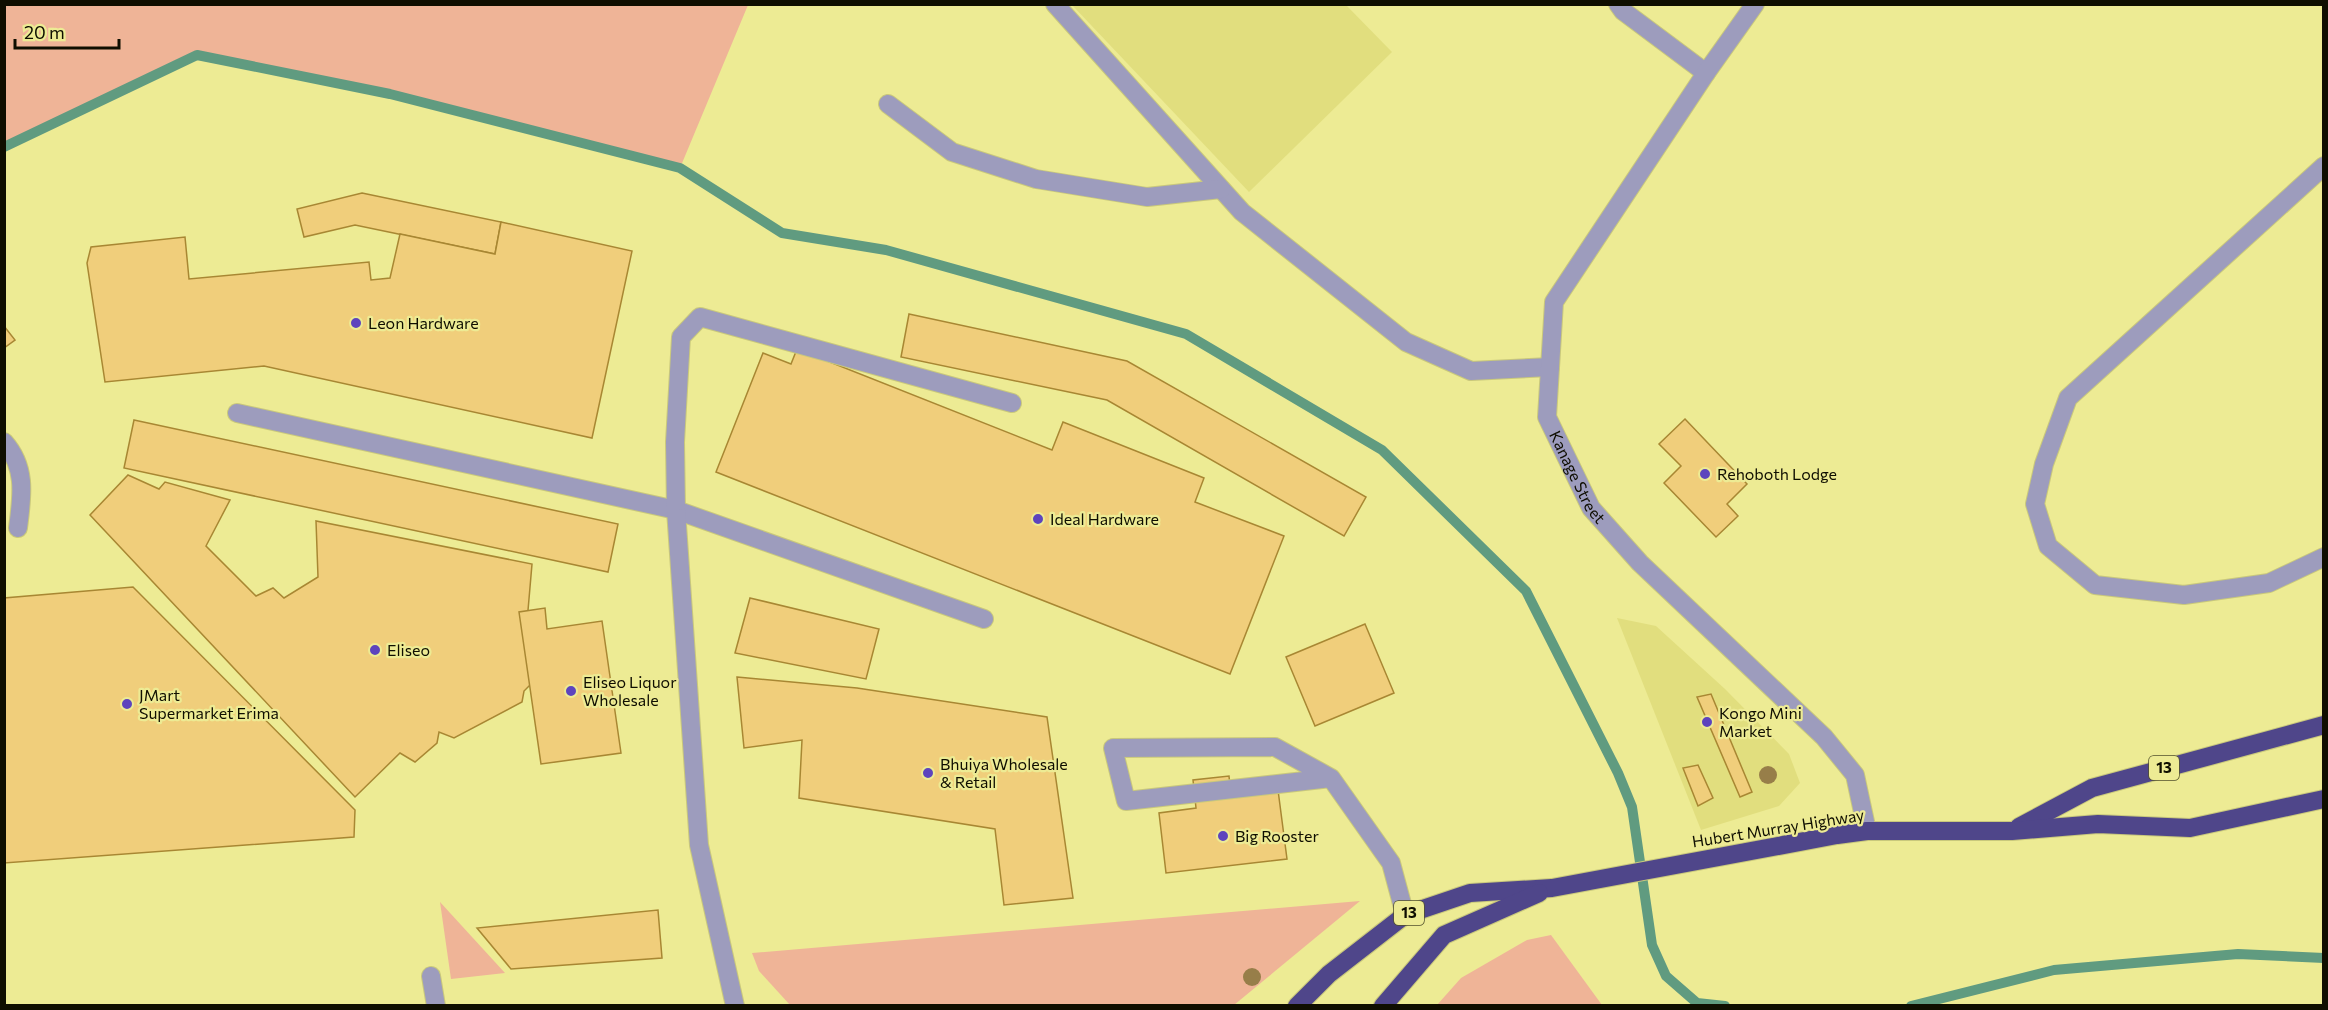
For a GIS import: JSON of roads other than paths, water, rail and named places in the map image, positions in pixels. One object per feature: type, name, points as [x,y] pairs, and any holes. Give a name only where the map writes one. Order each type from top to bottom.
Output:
[{"type":"highway","name":"Hubert Murray Highway","points":[[2012,831],[2092,788],[2324,725]]},
{"type":"highway","name":"Hubert Murray Highway","points":[[1297,1005],[1329,974],[1405,915],[1470,892],[1552,888],[1866,831],[2012,831],[2098,824],[2190,828],[2324,799]]},
{"type":"highway","name":"Hubert Murray Highway","points":[[1383,1005],[1444,934],[1552,888]]},
{"type":"street","points":[[1055,4],[1242,212],[1406,342],[1471,371],[1550,367]]},
{"type":"street","points":[[1618,4],[1623,11],[1706,73]]},
{"type":"street","name":"Kanage Street","points":[[1755,4],[1706,73],[1554,302],[1547,417],[1591,508],[1640,563],[1824,737],[1855,775],[1866,831]]},
{"type":"street","points":[[888,104],[952,152],[1036,178],[1147,197],[1221,189]]},
{"type":"street","points":[[2324,166],[2068,398],[2044,464],[2035,504],[2048,546],[2095,585],[2184,595],[2269,583],[2324,557]]},
{"type":"street","points":[[735,1005],[699,845],[676,510],[675,442],[681,337],[700,317],[1012,403]]},
{"type":"street","points":[[237,413],[676,510],[984,619]]},
{"type":"street","points":[[4,442],[12,450],[23,484],[18,528]]},
{"type":"street","points":[[1331,778],[1126,801],[1113,748],[1275,747],[1331,778],[1391,863],[1405,915]]},
{"type":"street","points":[[431,976],[436,1005]]},
{"type":"waterway","points":[[4,147],[197,55],[390,94],[680,168],[782,233],[886,250],[1186,334],[1382,450],[1526,591],[1618,773],[1632,807],[1652,945],[1666,976],[1697,1003],[1725,1006]]},
{"type":"waterway","points":[[1911,1006],[2054,970],[2238,954],[2324,958]]},
{"type":"place","name":"Leon Hardware","points":[[356,323]]},
{"type":"place","name":"Rehoboth Lodge","points":[[1705,474]]},
{"type":"place","name":"Ideal Hardware","points":[[1038,519]]},
{"type":"place","name":"Eliseo","points":[[375,650]]},
{"type":"place","name":"Eliseo Liquor Wholesale","points":[[571,691]]},
{"type":"place","name":"JMart Supermarket Erima","points":[[127,704]]},
{"type":"place","name":"Kongo Mini Market","points":[[1707,722]]},
{"type":"place","name":"Bhuiya Wholesale & Retail","points":[[928,773]]},
{"type":"place","name":"Big Rooster","points":[[1223,836]]}]
